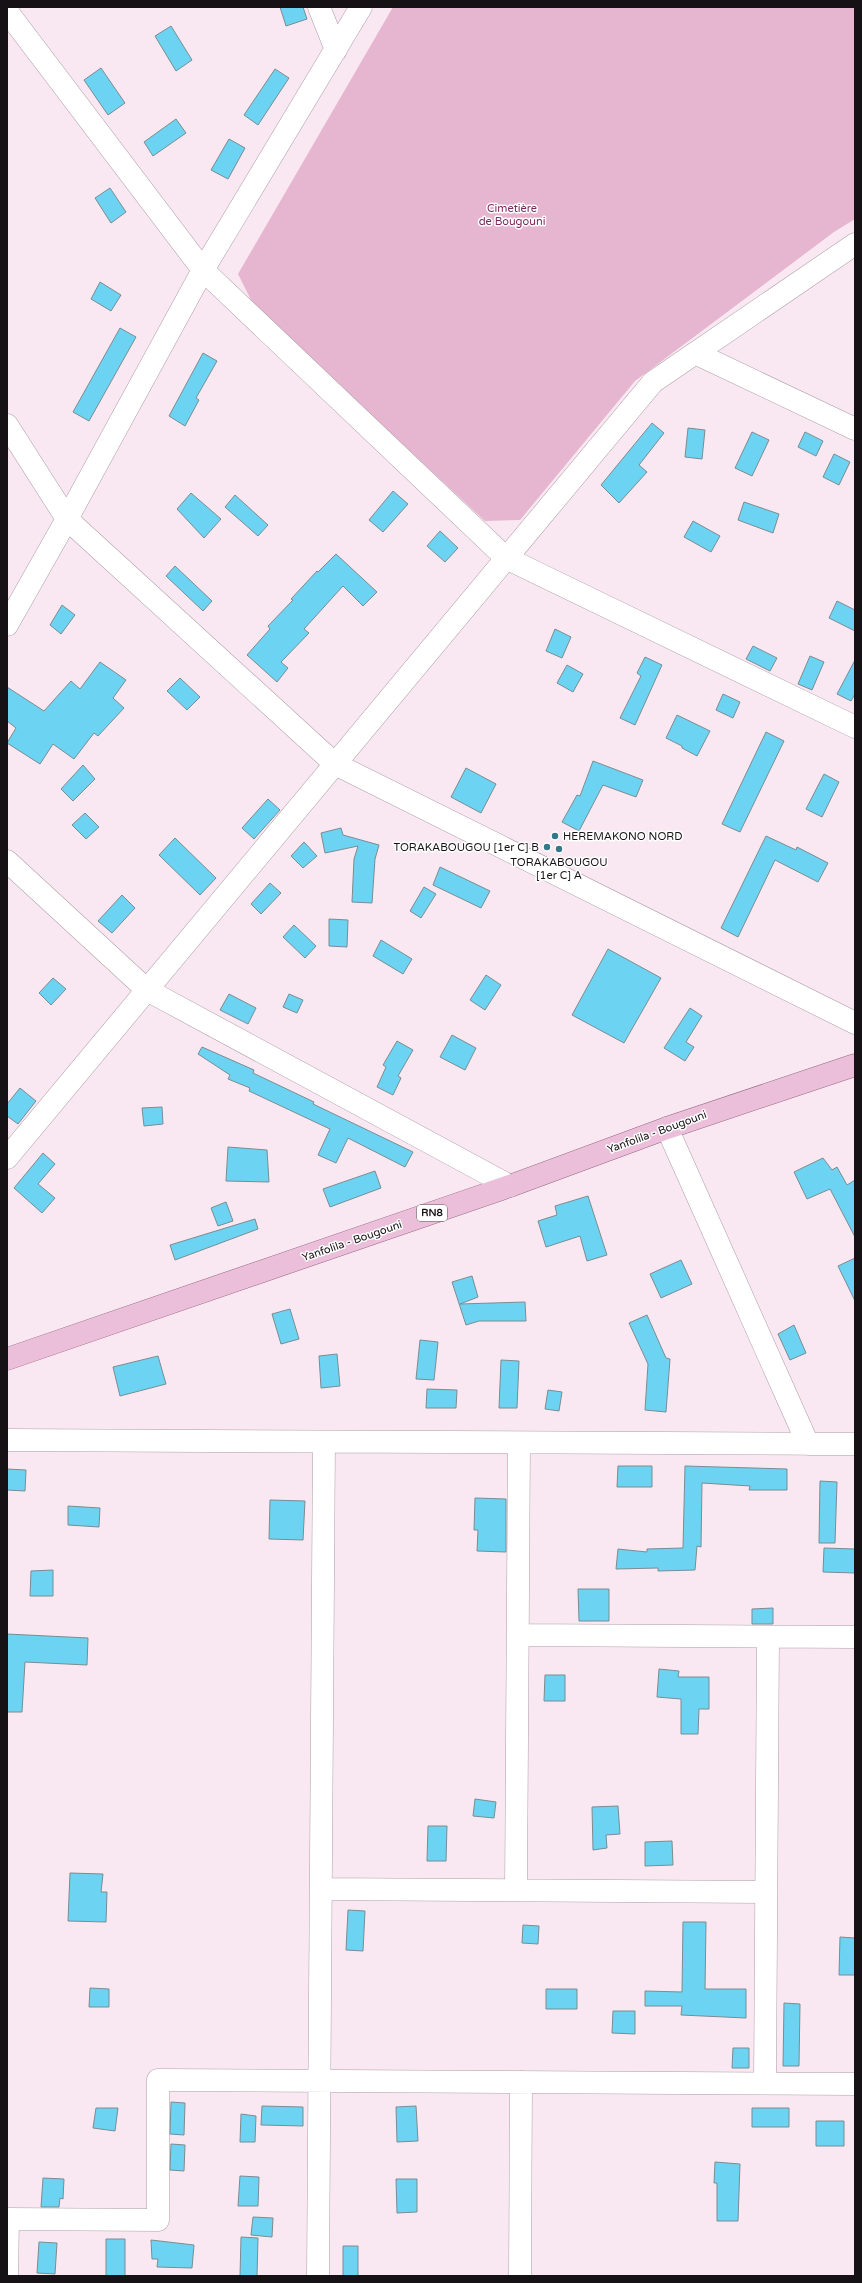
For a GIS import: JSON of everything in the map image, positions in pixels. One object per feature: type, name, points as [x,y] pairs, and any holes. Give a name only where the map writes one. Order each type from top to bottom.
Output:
[{"type":"main road","name":"Yanfolila - Bougouni","points":[[7,1359],[510,1186],[666,1128],[855,1065]]},
{"type":"street","points":[[319,7],[336,50]]},
{"type":"street","points":[[7,624],[68,519],[203,270],[361,7]]},
{"type":"street","points":[[8,12],[203,270],[506,558],[855,727]]},
{"type":"street","points":[[7,1158],[653,382],[855,244]]},
{"type":"street","points":[[695,353],[855,429]]},
{"type":"street","points":[[7,425],[68,519],[335,764],[855,1024]]},
{"type":"street","points":[[7,861],[147,990],[510,1186]]},
{"type":"street","points":[[666,1128],[808,1444]]},
{"type":"street","points":[[7,1440],[855,1444]]},
{"type":"street","points":[[318,2276],[324,1442]]},
{"type":"street","points":[[516,1890],[519,1443]]},
{"type":"street","points":[[518,1635],[855,1637]]},
{"type":"street","points":[[765,2083],[768,1637]]},
{"type":"street","points":[[321,1889],[766,1892]]},
{"type":"street","points":[[7,2276],[8,2219],[158,2220],[158,2080],[855,2084]]},
{"type":"street","points":[[520,2276],[521,2082]]},
{"type":"green space","name":"Cimetière de Bougouni","points":[[393,7],[855,7],[855,219],[834,232],[635,381],[520,520],[485,521],[254,306],[238,274]]},
{"type":"building","points":[[280,7],[303,7],[307,19],[286,26]]},
{"type":"building","points":[[171,26],[192,60],[176,71],[155,36]]},
{"type":"building","points":[[101,68],[125,103],[108,115],[84,80]]},
{"type":"building","points":[[275,69],[289,78],[258,125],[244,115]]},
{"type":"building","points":[[176,119],[186,133],[153,156],[144,142]]},
{"type":"building","points":[[229,139],[245,148],[228,179],[211,170]]},
{"type":"building","points":[[110,188],[126,212],[111,223],[95,198]]},
{"type":"building","points":[[100,282],[121,295],[111,311],[91,299]]},
{"type":"building","points":[[120,328],[136,337],[89,421],[73,412]]},
{"type":"building","points":[[203,353],[217,361],[196,398],[199,400],[185,426],[169,416]]},
{"type":"building","points":[[652,423],[664,433],[639,465],[647,472],[619,503],[601,485]]},
{"type":"building","points":[[688,428],[705,430],[702,459],[685,457]]},
{"type":"building","points":[[752,432],[769,440],[752,476],[735,468]]},
{"type":"building","points":[[805,432],[823,441],[816,456],[798,447]]},
{"type":"building","points":[[834,454],[850,462],[839,485],[823,477]]},
{"type":"building","points":[[393,491],[408,504],[383,532],[369,520]]},
{"type":"building","points":[[191,493],[221,519],[204,538],[177,509]]},
{"type":"building","points":[[235,495],[268,525],[258,536],[225,507]]},
{"type":"building","points":[[744,502],[779,514],[773,533],[738,520]]},
{"type":"building","points":[[693,521],[720,536],[711,552],[684,537]]},
{"type":"building","points":[[440,531],[458,548],[445,562],[427,546]]},
{"type":"building","points":[[336,554],[377,592],[363,606],[343,586],[304,629],[309,633],[281,662],[288,668],[277,682],[247,655],[270,629],[268,626],[293,600],[291,599],[317,571],[318,572]]},
{"type":"building","points":[[175,566],[212,601],[203,611],[166,576]]},
{"type":"building","points":[[837,601],[855,610],[855,631],[829,618]]},
{"type":"building","points":[[62,605],[75,615],[61,634],[50,625]]},
{"type":"building","points":[[555,629],[571,637],[562,658],[546,651]]},
{"type":"building","points":[[753,646],[777,658],[770,671],[746,659]]},
{"type":"building","points":[[810,656],[824,662],[812,690],[798,684]]},
{"type":"building","points":[[645,657],[662,665],[635,725],[620,718],[641,676],[637,673]]},
{"type":"building","points":[[855,660],[855,694],[851,701],[837,694]]},
{"type":"building","points":[[100,662],[126,680],[113,698],[124,708],[98,736],[94,733],[74,759],[53,744],[40,764],[7,743],[16,728],[7,721],[7,687],[44,711],[71,681],[80,689]]},
{"type":"building","points":[[567,665],[583,674],[573,692],[557,683]]},
{"type":"building","points":[[180,678],[200,697],[187,710],[167,691]]},
{"type":"building","points":[[723,694],[740,702],[733,718],[716,710]]},
{"type":"building","points":[[677,715],[710,731],[697,756],[666,738]]},
{"type":"building","points":[[766,732],[784,741],[740,832],[722,824]]},
{"type":"building","points":[[593,761],[643,780],[636,797],[603,785],[579,831],[562,822],[577,795],[580,796]]},
{"type":"building","points":[[83,765],[95,779],[73,801],[61,789]]},
{"type":"building","points":[[466,768],[496,784],[481,813],[451,797]]},
{"type":"building","points":[[824,774],[839,782],[822,817],[806,809]]},
{"type":"building","points":[[268,799],[280,810],[254,839],[242,828]]},
{"type":"building","points":[[85,813],[99,827],[86,839],[72,825]]},
{"type":"building","points":[[341,828],[343,835],[379,845],[375,859],[372,903],[352,902],[354,859],[358,846],[325,853],[321,833]]},
{"type":"building","points":[[766,836],[796,850],[797,847],[828,863],[818,882],[775,860],[738,937],[721,928]]},
{"type":"building","points":[[175,838],[216,878],[200,895],[159,855]]},
{"type":"building","points":[[304,842],[317,856],[303,868],[291,856]]},
{"type":"building","points":[[440,867],[490,891],[481,908],[433,885]]},
{"type":"building","points":[[270,883],[281,893],[261,914],[251,904]]},
{"type":"building","points":[[424,887],[436,894],[421,918],[410,911]]},
{"type":"building","points":[[122,895],[135,908],[112,933],[98,921]]},
{"type":"building","points":[[329,919],[348,920],[347,947],[329,946]]},
{"type":"building","points":[[294,925],[316,946],[305,958],[283,937]]},
{"type":"building","points":[[381,940],[412,959],[403,974],[373,956]]},
{"type":"building","points":[[608,949],[661,978],[624,1043],[572,1015]]},
{"type":"building","points":[[486,975],[501,985],[485,1010],[470,1000]]},
{"type":"building","points":[[53,978],[66,989],[51,1005],[39,993]]},
{"type":"building","points":[[229,994],[256,1008],[248,1024],[220,1010]]},
{"type":"building","points":[[289,994],[303,1000],[297,1013],[283,1007]]},
{"type":"building","points":[[690,1008],[702,1016],[686,1042],[694,1047],[685,1061],[664,1048]]},
{"type":"building","points":[[452,1035],[476,1048],[465,1070],[440,1057]]},
{"type":"building","points":[[397,1041],[413,1050],[398,1076],[401,1078],[393,1095],[377,1087],[386,1067],[383,1065]]},
{"type":"building","points":[[202,1047],[254,1070],[253,1073],[314,1102],[313,1104],[413,1152],[405,1167],[348,1138],[336,1163],[318,1155],[330,1129],[249,1091],[250,1088],[228,1079],[230,1075],[198,1054]]},
{"type":"building","points":[[20,1088],[36,1101],[18,1124],[7,1116],[7,1104]]},
{"type":"building","points":[[162,1107],[163,1124],[144,1126],[142,1108]]},
{"type":"building","points":[[228,1147],[267,1150],[269,1182],[226,1181]]},
{"type":"building","points":[[43,1153],[55,1164],[38,1184],[55,1198],[42,1213],[14,1188]]},
{"type":"building","points":[[823,1158],[832,1170],[837,1167],[847,1185],[855,1180],[855,1237],[830,1189],[807,1199],[794,1172]]},
{"type":"building","points":[[375,1171],[381,1188],[330,1207],[323,1189]]},
{"type":"building","points":[[588,1196],[607,1255],[587,1261],[580,1236],[546,1247],[538,1221],[557,1215],[555,1206]]},
{"type":"building","points":[[226,1202],[233,1221],[218,1226],[211,1208]]},
{"type":"building","points":[[255,1219],[258,1229],[175,1260],[170,1245]]},
{"type":"building","points":[[855,1258],[855,1301],[838,1266]]},
{"type":"building","points":[[681,1260],[692,1284],[661,1298],[650,1274]]},
{"type":"building","points":[[472,1276],[478,1297],[460,1304],[525,1302],[526,1321],[479,1321],[466,1325],[452,1282]]},
{"type":"building","points":[[290,1309],[299,1339],[281,1344],[272,1314]]},
{"type":"building","points":[[647,1315],[666,1358],[670,1359],[666,1412],[645,1410],[648,1364],[629,1323]]},
{"type":"building","points":[[794,1325],[806,1353],[790,1360],[778,1334]]},
{"type":"building","points":[[420,1340],[438,1342],[434,1380],[416,1379]]},
{"type":"building","points":[[337,1354],[340,1386],[321,1388],[319,1356]]},
{"type":"building","points":[[158,1356],[166,1384],[120,1396],[113,1367]]},
{"type":"building","points":[[501,1360],[519,1361],[517,1408],[499,1408]]},
{"type":"building","points":[[427,1389],[457,1390],[456,1408],[426,1408]]},
{"type":"building","points":[[548,1390],[562,1392],[559,1411],[545,1409]]},
{"type":"building","points":[[618,1466],[652,1466],[652,1487],[617,1487]]},
{"type":"building","points":[[685,1466],[787,1469],[787,1490],[749,1490],[750,1486],[702,1483],[701,1547],[697,1546],[695,1570],[658,1571],[658,1568],[616,1569],[618,1549],[647,1552],[647,1549],[683,1548]]},
{"type":"building","points":[[7,1469],[26,1470],[25,1491],[7,1490]]},
{"type":"building","points":[[820,1481],[837,1482],[835,1543],[819,1543]]},
{"type":"building","points":[[475,1498],[506,1499],[506,1552],[477,1551],[478,1530],[474,1530]]},
{"type":"building","points":[[270,1500],[305,1501],[303,1540],[269,1539]]},
{"type":"building","points":[[68,1506],[100,1508],[99,1527],[68,1525]]},
{"type":"building","points":[[824,1548],[855,1549],[855,1573],[823,1572]]},
{"type":"building","points":[[53,1570],[53,1596],[30,1596],[31,1571]]},
{"type":"building","points":[[578,1589],[609,1589],[609,1621],[579,1621]]},
{"type":"building","points":[[773,1608],[773,1624],[752,1624],[752,1609]]},
{"type":"building","points":[[7,1634],[88,1638],[87,1665],[25,1662],[22,1712],[7,1712]]},
{"type":"building","points":[[659,1669],[679,1671],[678,1677],[709,1677],[709,1709],[699,1709],[698,1734],[681,1734],[681,1699],[657,1697]]},
{"type":"building","points":[[545,1675],[565,1675],[565,1701],[544,1701]]},
{"type":"building","points":[[475,1799],[496,1802],[494,1818],[473,1816]]},
{"type":"building","points":[[618,1806],[620,1834],[606,1835],[607,1848],[593,1850],[592,1807]]},
{"type":"building","points":[[428,1826],[447,1826],[446,1861],[427,1861]]},
{"type":"building","points":[[672,1841],[673,1865],[645,1866],[645,1842]]},
{"type":"building","points":[[70,1873],[103,1874],[101,1892],[107,1892],[106,1922],[68,1921]]},
{"type":"building","points":[[348,1910],[365,1911],[363,1951],[346,1950]]},
{"type":"building","points":[[683,1922],[706,1922],[705,1989],[746,1989],[746,2018],[681,2015],[682,2006],[645,2006],[645,1991],[682,1992]]},
{"type":"building","points":[[523,1925],[539,1926],[538,1944],[522,1943]]},
{"type":"building","points":[[840,1937],[855,1938],[855,1975],[839,1975]]},
{"type":"building","points":[[90,1988],[109,1989],[109,2007],[89,2007]]},
{"type":"building","points":[[546,1989],[577,1989],[577,2009],[546,2009]]},
{"type":"building","points":[[784,2003],[800,2004],[799,2066],[783,2066]]},
{"type":"building","points":[[613,2011],[635,2011],[635,2034],[612,2033]]},
{"type":"building","points":[[733,2048],[749,2048],[749,2068],[732,2068]]},
{"type":"building","points":[[171,2102],[185,2103],[184,2135],[170,2134]]},
{"type":"building","points":[[262,2106],[303,2107],[303,2126],[261,2125]]},
{"type":"building","points":[[416,2106],[418,2141],[397,2142],[396,2107]]},
{"type":"building","points":[[96,2108],[118,2108],[115,2131],[93,2128]]},
{"type":"building","points":[[752,2108],[789,2108],[789,2127],[752,2127]]},
{"type":"building","points":[[241,2114],[256,2116],[255,2142],[240,2142]]},
{"type":"building","points":[[816,2121],[844,2121],[844,2146],[816,2146]]},
{"type":"building","points":[[171,2144],[185,2145],[184,2171],[170,2170]]},
{"type":"building","points":[[715,2162],[740,2164],[738,2221],[717,2221],[717,2183],[714,2183]]},
{"type":"building","points":[[240,2176],[259,2177],[258,2206],[238,2206]]},
{"type":"building","points":[[43,2178],[64,2179],[63,2199],[60,2198],[59,2207],[41,2207]]},
{"type":"building","points":[[396,2179],[417,2179],[417,2212],[397,2213]]},
{"type":"building","points":[[253,2217],[273,2218],[272,2237],[251,2235]]},
{"type":"building","points":[[241,2237],[258,2238],[257,2276],[240,2276]]},
{"type":"building","points":[[106,2239],[125,2239],[125,2276],[106,2276]]},
{"type":"building","points":[[151,2240],[194,2245],[192,2268],[157,2267],[158,2259],[152,2259]]},
{"type":"building","points":[[39,2242],[57,2243],[55,2274],[37,2273]]},
{"type":"building","points":[[343,2246],[358,2246],[358,2276],[343,2276]]},
{"type":"place","name":"HEREMAKONO NORD","points":[[555,836]]},
{"type":"place","name":"TORAKABOUGOU [1er C] B","points":[[547,847]]},
{"type":"place","name":"TORAKABOUGOU [1er C] A","points":[[559,849]]}]
